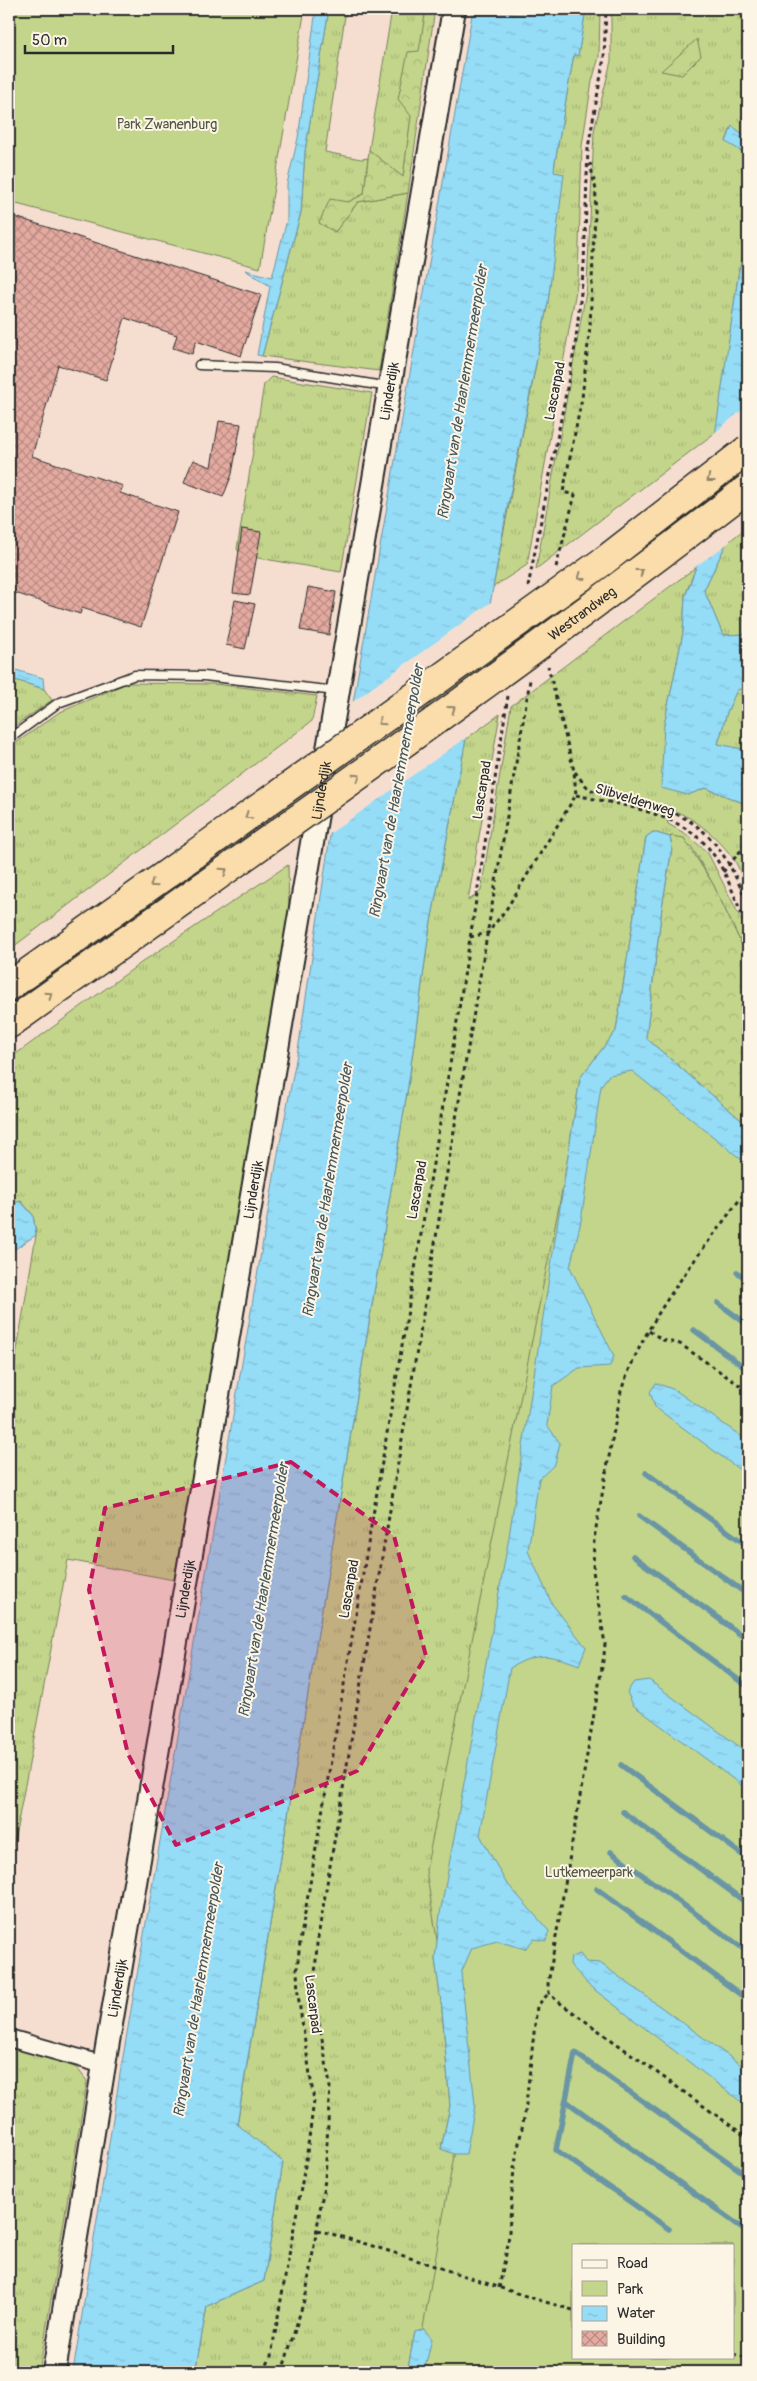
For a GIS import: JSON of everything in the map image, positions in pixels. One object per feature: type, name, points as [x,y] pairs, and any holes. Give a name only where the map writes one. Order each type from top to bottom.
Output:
[{"type":"highway","points":[[9,986],[604,560],[748,449]]},
{"type":"highway","name":"Westrandweg","points":[[9,1024],[413,737],[634,576],[748,488]]},
{"type":"street","name":"Lijnderdijk","points":[[54,2372],[104,2066],[454,9]]},
{"type":"street","points":[[9,2038],[104,2066]]},
{"type":"lane","points":[[199,365],[275,368],[390,388]]},
{"type":"lane","points":[[9,739],[58,703],[134,675],[204,676],[338,691]]},
{"type":"path","name":"Lascarpad","points":[[527,593],[575,347],[584,265],[588,158],[593,111],[604,58],[606,9]]},
{"type":"path","points":[[556,569],[575,495],[563,492],[582,398],[590,326],[596,190],[588,158]]},
{"type":"path","points":[[470,937],[488,933],[507,908],[576,795],[574,771],[546,660]]},
{"type":"path","points":[[282,2372],[306,2294],[325,2180],[330,2085],[314,1993],[317,1943],[531,672]]},
{"type":"path","name":"Lascarpad","points":[[264,2372],[271,2356],[306,2160],[314,2101],[298,1995],[297,1969],[300,1942],[470,937],[509,692]]},
{"type":"path","points":[[574,771],[591,790],[659,806],[690,820],[710,838],[730,863],[748,904]]},
{"type":"path","name":"Slibveldenweg","points":[[576,795],[644,812],[676,823],[706,845],[737,898],[748,930]]},
{"type":"path","points":[[723,872],[748,842]]},
{"type":"path","points":[[499,2288],[508,2244],[514,2168],[525,2113],[537,2006],[549,1993],[549,1976],[604,1655],[605,1644],[593,1571],[594,1539],[621,1391],[626,1376],[663,1303],[748,1188]]},
{"type":"path","points":[[649,1330],[663,1340],[680,1344],[748,1391]]},
{"type":"path","points":[[549,1993],[748,2138]]},
{"type":"path","points":[[317,2230],[359,2241],[499,2288],[572,2310]]},
{"type":"path","points":[[734,2354],[748,2358]]},
{"type":"highlighted area","points":[[291,1462],[394,1536],[426,1656],[357,1771],[176,1845],[128,1754],[89,1590],[105,1508]]},
{"type":"green space","name":"Park Zwanenburg","points":[[9,9],[305,9],[260,268],[9,202]]},
{"type":"green space","points":[[329,9],[346,9],[325,152],[361,159],[368,158],[364,194],[348,202],[335,232],[358,202],[408,193],[379,371],[262,356],[301,212],[305,151]]},
{"type":"green space","points":[[392,9],[426,9],[403,178],[369,150]]},
{"type":"green space","points":[[426,9],[435,9],[408,193],[358,202],[335,232],[319,223],[330,199],[348,202],[364,194],[369,150],[403,177],[411,116],[398,99],[408,52],[419,51]]},
{"type":"green space","points":[[586,9],[600,9],[599,57],[592,81],[582,146],[578,279],[527,565],[493,587],[548,302],[563,175],[554,172],[555,162],[574,54],[578,55]]},
{"type":"green space","points":[[611,9],[748,9],[748,138],[732,126],[726,141],[748,155],[748,241],[739,270],[716,432],[536,569],[587,286],[594,131],[611,61]]},
{"type":"green space","points":[[697,39],[701,56],[682,75],[661,71]]},
{"type":"green space","points":[[271,377],[372,393],[341,572],[241,555],[237,549],[264,384]]},
{"type":"green space","points":[[748,526],[748,634],[723,635],[704,590],[726,544]]},
{"type":"green space","points":[[696,567],[685,596],[683,633],[664,725],[687,795],[706,788],[748,805],[748,894],[735,861],[721,844],[695,822],[675,811],[665,808],[668,824],[686,834],[708,853],[748,933],[748,958],[713,884],[691,846],[672,836],[653,832],[646,837],[616,1031],[580,1078],[508,1543],[435,1959],[442,2009],[450,2106],[441,2149],[748,1493],[748,2372],[581,2372],[415,2332],[407,2372],[195,2372],[207,2306],[264,2281],[283,2162],[237,2125],[409,1080],[429,932],[466,739],[500,714],[468,901],[481,891],[511,706]]},
{"type":"green space","points":[[9,678],[44,689],[52,700],[9,730]]},
{"type":"green space","points":[[127,683],[214,684],[317,696],[312,721],[9,950],[9,748],[58,713]]},
{"type":"green space","points":[[748,687],[748,780],[743,750],[718,744],[727,712],[737,689]]},
{"type":"green space","points":[[670,837],[684,838],[713,884],[748,958],[748,1126],[646,1038],[662,907],[672,848]]},
{"type":"green space","points":[[288,865],[289,916],[174,1580],[68,1560],[9,1869],[9,1398],[36,1235],[33,1215],[21,1201],[9,1205],[9,1059],[145,960]]},
{"type":"green space","name":"Lutkemeerpark","points":[[616,1058],[748,1146],[748,2372],[415,2372],[463,2106],[426,1870],[584,1081]]},
{"type":"green space","points":[[9,2043],[77,2068],[87,2081],[39,2372],[9,2372]]},
{"type":"water","points":[[316,9],[329,9],[305,151],[301,212],[262,356],[257,355],[270,286],[245,270],[272,277],[287,220],[287,184],[298,138]]},
{"type":"water","name":"Ringvaart van de Haarlemmermeerpolder","points":[[473,9],[586,9],[578,56],[574,54],[555,162],[554,172],[564,174],[548,302],[506,515],[429,932],[409,1080],[237,2124],[283,2162],[264,2281],[207,2306],[195,2372],[73,2372],[120,2074],[279,1148],[299,1044],[330,836]]},
{"type":"water","points":[[732,126],[748,138],[748,155],[726,142]]},
{"type":"water","points":[[748,241],[748,441],[726,544],[704,590],[723,635],[748,634],[748,687],[737,690],[727,712],[718,744],[743,749],[748,780],[748,805],[706,788],[688,795],[661,788],[664,725],[683,633],[685,597],[696,567],[739,270]]},
{"type":"water","points":[[9,668],[43,678],[44,689],[9,678]]},
{"type":"water","points":[[653,832],[670,837],[672,848],[662,907],[646,1038],[748,1126],[748,1159],[742,1160],[632,1071],[609,1075],[601,1086],[581,1221],[570,1267],[614,1356],[610,1366],[579,1368],[553,1386],[547,1425],[560,1443],[555,1464],[539,1479],[528,1551],[552,1604],[586,1647],[579,1665],[544,1656],[528,1659],[510,1668],[480,1835],[505,1881],[549,1931],[546,1941],[534,1939],[525,1949],[497,1941],[472,1948],[461,1973],[475,2105],[466,2154],[454,2154],[441,2149],[450,2106],[442,2009],[435,1959],[440,1914],[508,1543],[580,1078],[616,1031],[646,837]]},
{"type":"water","points":[[20,1201],[33,1215],[36,1235],[9,1253],[9,1205]]},
{"type":"water","points":[[656,1383],[675,1390],[748,1441],[748,1476],[655,1407],[650,1392]]},
{"type":"water","points":[[649,1680],[748,1753],[748,1790],[633,1705],[627,1692],[634,1682]]},
{"type":"water","points":[[580,1954],[586,1962],[600,1963],[748,2070],[748,2107],[587,1984],[570,1964],[571,1957]]},
{"type":"water","points":[[424,2329],[432,2339],[424,2372],[407,2372],[415,2332]]},
{"type":"pier","points":[[748,405],[748,453],[730,542],[692,569],[713,434]]},
{"type":"pier","points":[[494,600],[470,735],[328,835],[351,703]]},
{"type":"building","points":[[9,215],[261,295],[241,356],[196,341],[192,354],[173,348],[177,335],[125,318],[106,380],[58,365],[32,456],[123,486],[120,493],[178,512],[141,627],[82,608],[80,614],[9,591]]},
{"type":"building","points":[[219,421],[241,424],[232,474],[223,497],[184,482],[193,460],[211,467]]},
{"type":"building","points":[[242,529],[261,532],[250,595],[233,593]]},
{"type":"building","points":[[308,587],[336,592],[329,635],[300,630]]},
{"type":"building","points":[[235,600],[255,604],[245,649],[226,645]]},
{"type":"waterway","points":[[737,1272],[748,1280]]},
{"type":"waterway","points":[[718,1303],[748,1325]]},
{"type":"waterway","points":[[694,1330],[748,1370]]},
{"type":"waterway","points":[[646,1473],[748,1546]]},
{"type":"waterway","points":[[639,1516],[748,1595]]},
{"type":"waterway","points":[[633,1556],[748,1640]]},
{"type":"waterway","points":[[626,1596],[748,1687]]},
{"type":"waterway","points":[[621,1765],[748,1859]]},
{"type":"waterway","points":[[623,1812],[748,1904]]},
{"type":"waterway","points":[[611,1852],[748,1952]]},
{"type":"waterway","points":[[597,1889],[748,2000]]},
{"type":"waterway","points":[[669,2229],[556,2150],[575,2053],[748,2176]]},
{"type":"waterway","points":[[566,2101],[748,2232]]}]
